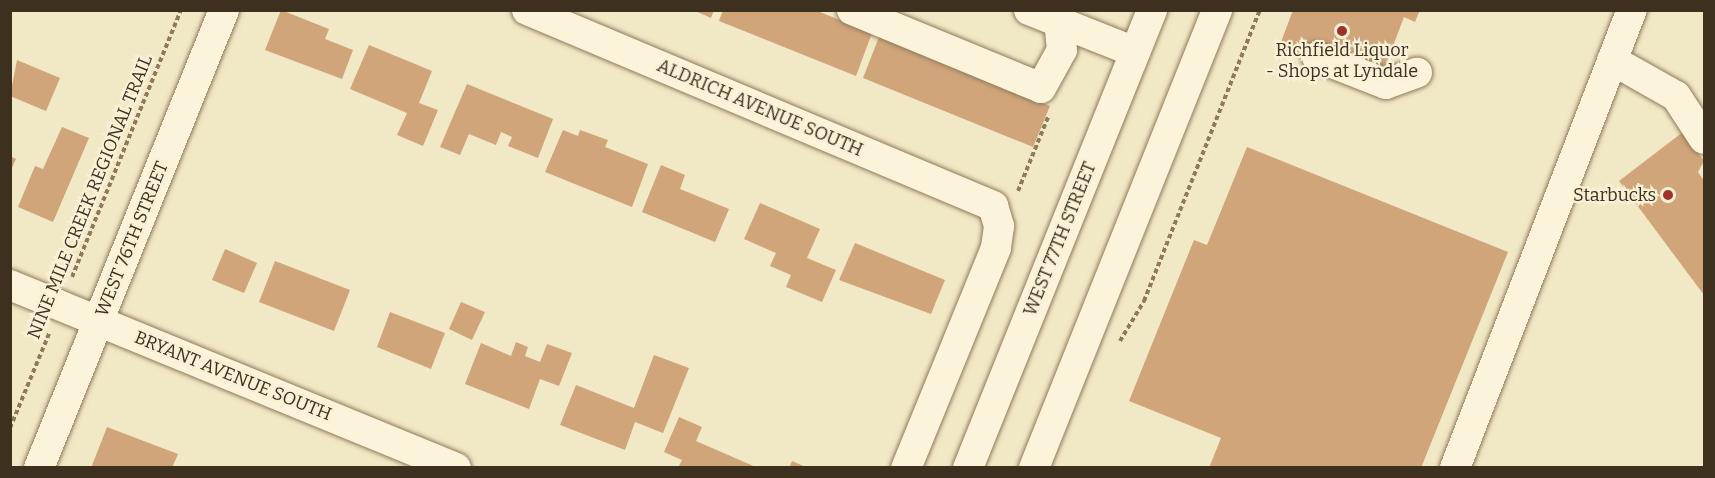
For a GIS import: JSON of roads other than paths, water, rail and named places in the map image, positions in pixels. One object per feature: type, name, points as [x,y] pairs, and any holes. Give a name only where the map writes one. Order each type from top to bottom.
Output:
[{"type":"street","name":"WEST 76TH STREET","points":[[39,468],[224,10]]},
{"type":"street","name":"ALDRICH AVENUE SOUTH","points":[[527,10],[993,206],[999,226],[996,248],[906,468]]},
{"type":"street","points":[[852,10],[1041,88],[1062,50],[1060,17]]},
{"type":"street","points":[[1029,10],[1060,17],[1135,52]]},
{"type":"street","name":"WEST 77TH STREET","points":[[968,468],[1152,10]]},
{"type":"street","points":[[1034,468],[1217,10]]},
{"type":"street","points":[[1455,468],[1632,10]]},
{"type":"street","points":[[1317,57],[1386,84],[1417,74]]},
{"type":"street","points":[[1612,60],[1676,96],[1704,139]]},
{"type":"street","name":"BRYANT AVENUE SOUTH","points":[[10,285],[456,468]]},
{"type":"place","name":"Richfield Liquor - Shops at Lyndale","points":[[1342,31]]},
{"type":"place","name":"Starbucks","points":[[1668,195]]}]
